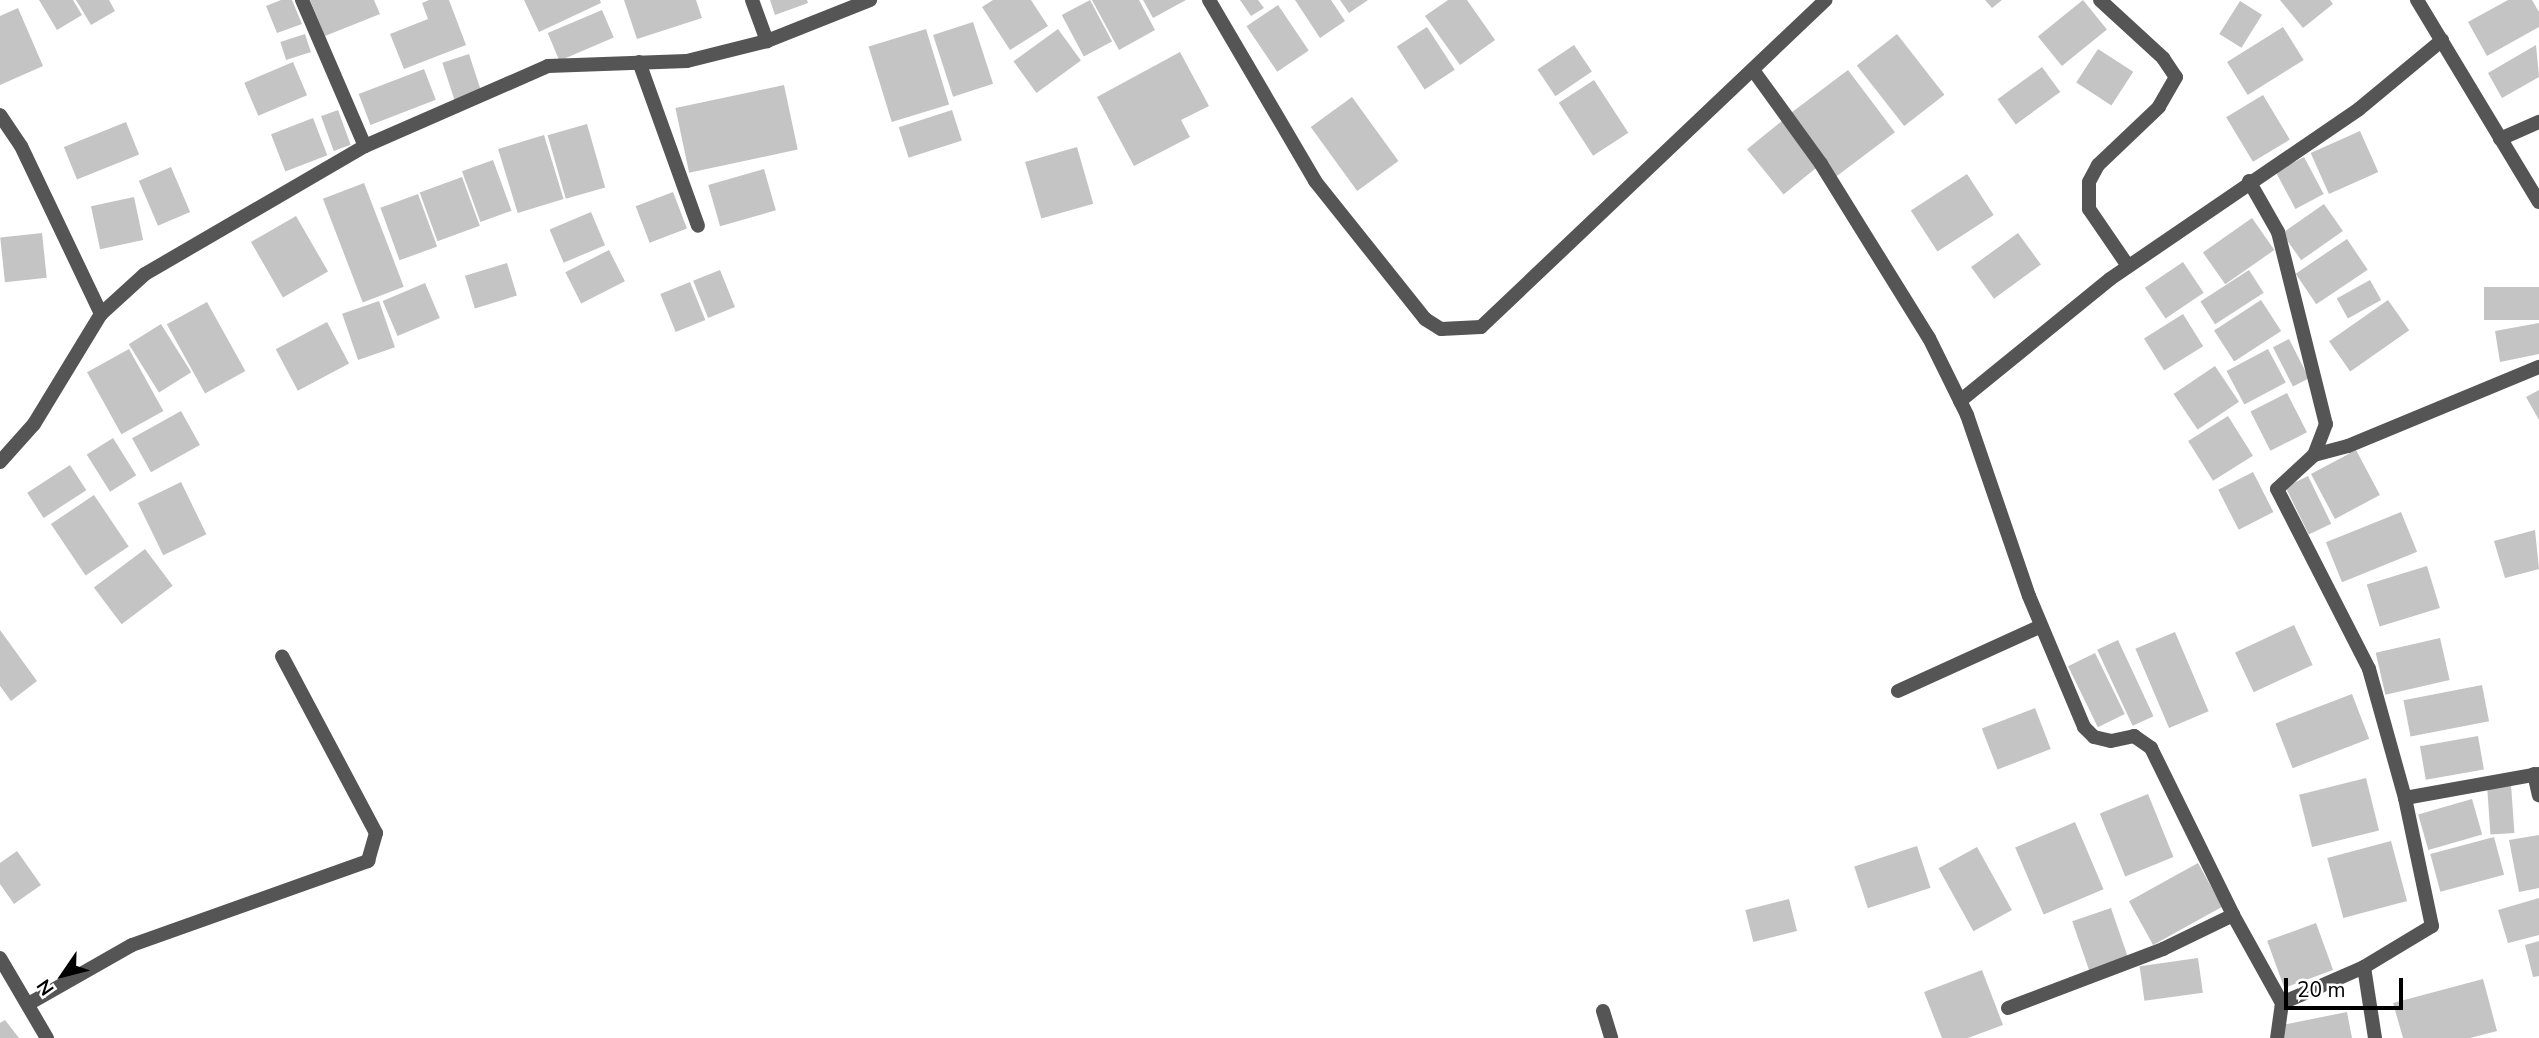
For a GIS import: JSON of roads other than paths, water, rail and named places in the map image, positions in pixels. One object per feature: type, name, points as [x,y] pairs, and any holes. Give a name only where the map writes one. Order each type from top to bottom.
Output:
[{"type":"street","points":[[302,0],[365,146]]},
{"type":"street","points":[[752,0],[767,41]]},
{"type":"street","points":[[0,462],[34,424],[102,314],[145,274],[365,146],[548,66],[687,61],[767,41],[870,0]]},
{"type":"street","points":[[1209,0],[1315,181],[1425,319],[1441,328],[1481,327],[1826,0]]},
{"type":"street","points":[[2100,0],[2163,58],[2176,77],[2159,107],[2098,165],[2089,181],[2089,209],[2128,266]]},
{"type":"street","points":[[2417,0],[2539,202]]},
{"type":"street","points":[[1960,401],[2128,266],[2249,181],[2359,109],[2442,40]]},
{"type":"street","points":[[639,62],[698,226]]},
{"type":"street","points":[[1753,70],[1877,251],[1960,401],[2041,626],[2084,727],[2094,737],[2111,741],[2134,736],[2151,748],[2233,915],[2282,1003],[2277,1038]]},
{"type":"street","points":[[0,115],[20,146],[102,314]]},
{"type":"street","points":[[2500,139],[2539,122]]},
{"type":"street","points":[[2249,181],[2278,232],[2326,424],[2314,455],[2277,489],[2369,669],[2405,798],[2432,926],[2364,967],[2282,1003]]},
{"type":"street","points":[[2314,455],[2360,442],[2539,367]]},
{"type":"street","points":[[1898,691],[2041,626]]},
{"type":"street","points":[[30,1003],[132,945],[368,861],[376,833],[282,656]]},
{"type":"street","points":[[2405,798],[2536,774],[2539,795]]},
{"type":"street","points":[[2008,1008],[2162,949],[2233,915]]},
{"type":"street","points":[[0,958],[30,1003],[47,1038]]},
{"type":"street","points":[[2364,967],[2375,1038]]},
{"type":"street","points":[[1603,1011],[1611,1038]]}]
